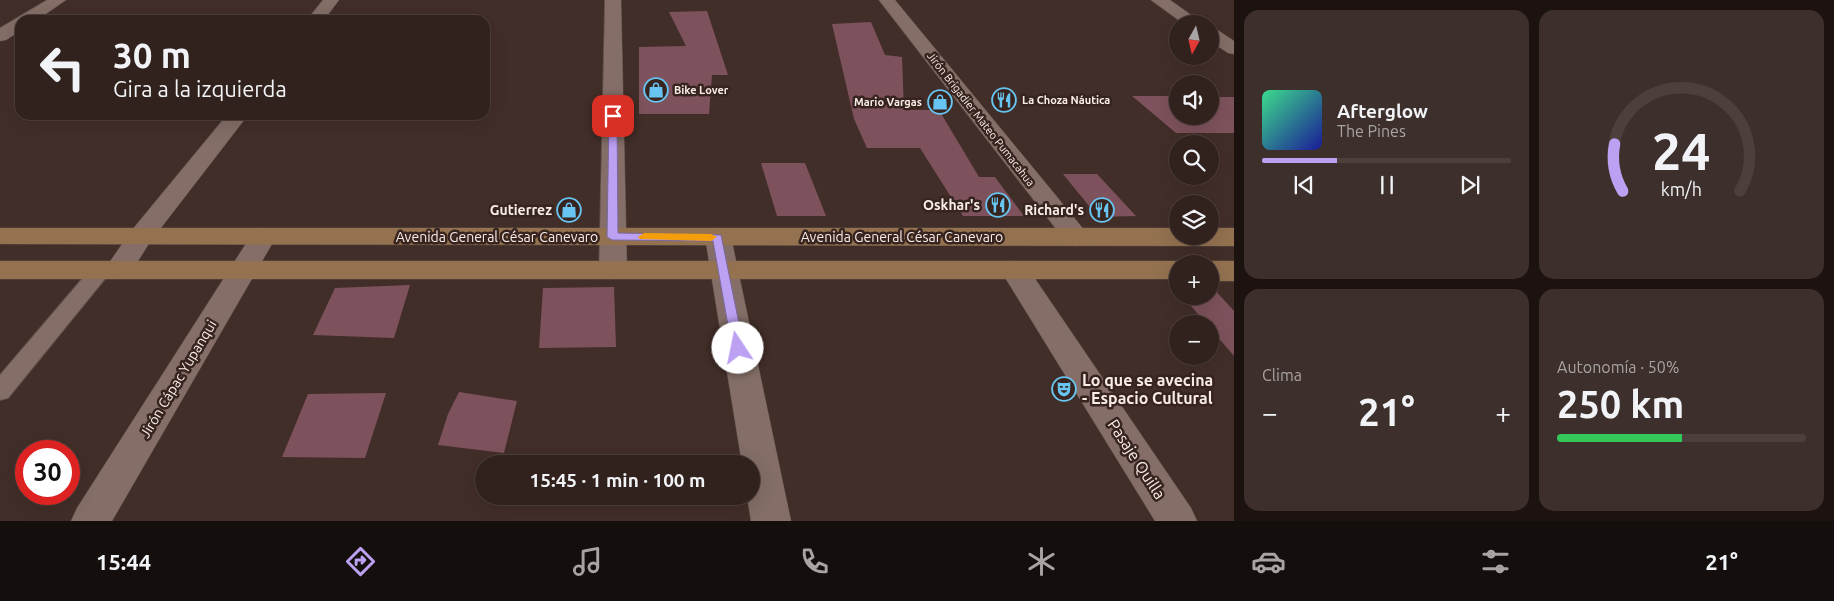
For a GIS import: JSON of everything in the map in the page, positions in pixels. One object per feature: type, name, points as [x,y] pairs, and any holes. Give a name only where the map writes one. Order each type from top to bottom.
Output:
[{"type":"main road","name":"Avenida General César Canevaro","points":[[0,236],[1234,236]]},
{"type":"main road","points":[[0,270],[1169,270]]},
{"type":"main road","points":[[1219,270],[1234,271]]},
{"type":"street","points":[[34,15],[58,0]]},
{"type":"street","points":[[319,15],[331,0]]},
{"type":"street","points":[[612,270],[613,0]]},
{"type":"street","name":"Jirón Brigadier Mateo Pumacahua","points":[[887,0],[1076,237]]},
{"type":"street","points":[[1159,0],[1182,15]]},
{"type":"street","points":[[0,36],[15,27]]},
{"type":"street","points":[[1219,39],[1234,49]]},
{"type":"street","points":[[110,270],[141,236],[234,120]]},
{"type":"street","name":"Jirón Cápac Yupanqui","points":[[91,521],[263,237]]},
{"type":"street","points":[[718,237],[771,521]]},
{"type":"street","name":"Pasaje Quilla","points":[[1015,271],[1177,521]]},
{"type":"lane","points":[[0,392],[110,270]]},
{"type":"building","points":[[707,11],[728,75],[712,75],[709,114],[639,114],[639,47],[686,46],[669,12]]},
{"type":"building","points":[[871,22],[885,55],[902,57],[904,110],[939,110],[979,177],[995,177],[1024,216],[963,216],[920,148],[867,148],[854,119],[832,24]]},
{"type":"building","points":[[1132,96],[1169,96],[1169,125],[1219,125],[1219,97],[1234,97],[1234,133],[1176,133]]},
{"type":"building","points":[[761,163],[805,163],[826,216],[777,216]]},
{"type":"building","points":[[1063,174],[1097,174],[1136,216],[1098,217]]},
{"type":"building","points":[[410,285],[394,338],[313,335],[335,288]]},
{"type":"building","points":[[614,287],[616,347],[539,348],[543,288]]},
{"type":"building","points":[[1219,295],[1234,311],[1234,356],[1219,338],[1219,315],[1199,315],[1190,305],[1219,305]]},
{"type":"building","points":[[459,392],[517,401],[504,453],[438,445],[448,414]]},
{"type":"building","points":[[386,393],[365,458],[282,457],[308,394]]},
{"type":"slow traffic","points":[[644,237],[711,237]]},
{"type":"place","name":"Bike Lover","points":[[656,90]]},
{"type":"place","name":"La Choza Náutica","points":[[1004,100]]},
{"type":"place","name":"Mario Vargas","points":[[940,102]]},
{"type":"place","name":"Oskhar's","points":[[998,205]]},
{"type":"place","name":"Gutierrez","points":[[569,210]]},
{"type":"place","name":"Richard's","points":[[1102,210]]},
{"type":"place","name":"Lo que se avecina - Espacio Cultural","points":[[1064,389]]},
{"type":"route","points":[[613,116],[612,237],[718,237],[738,348]]}]
